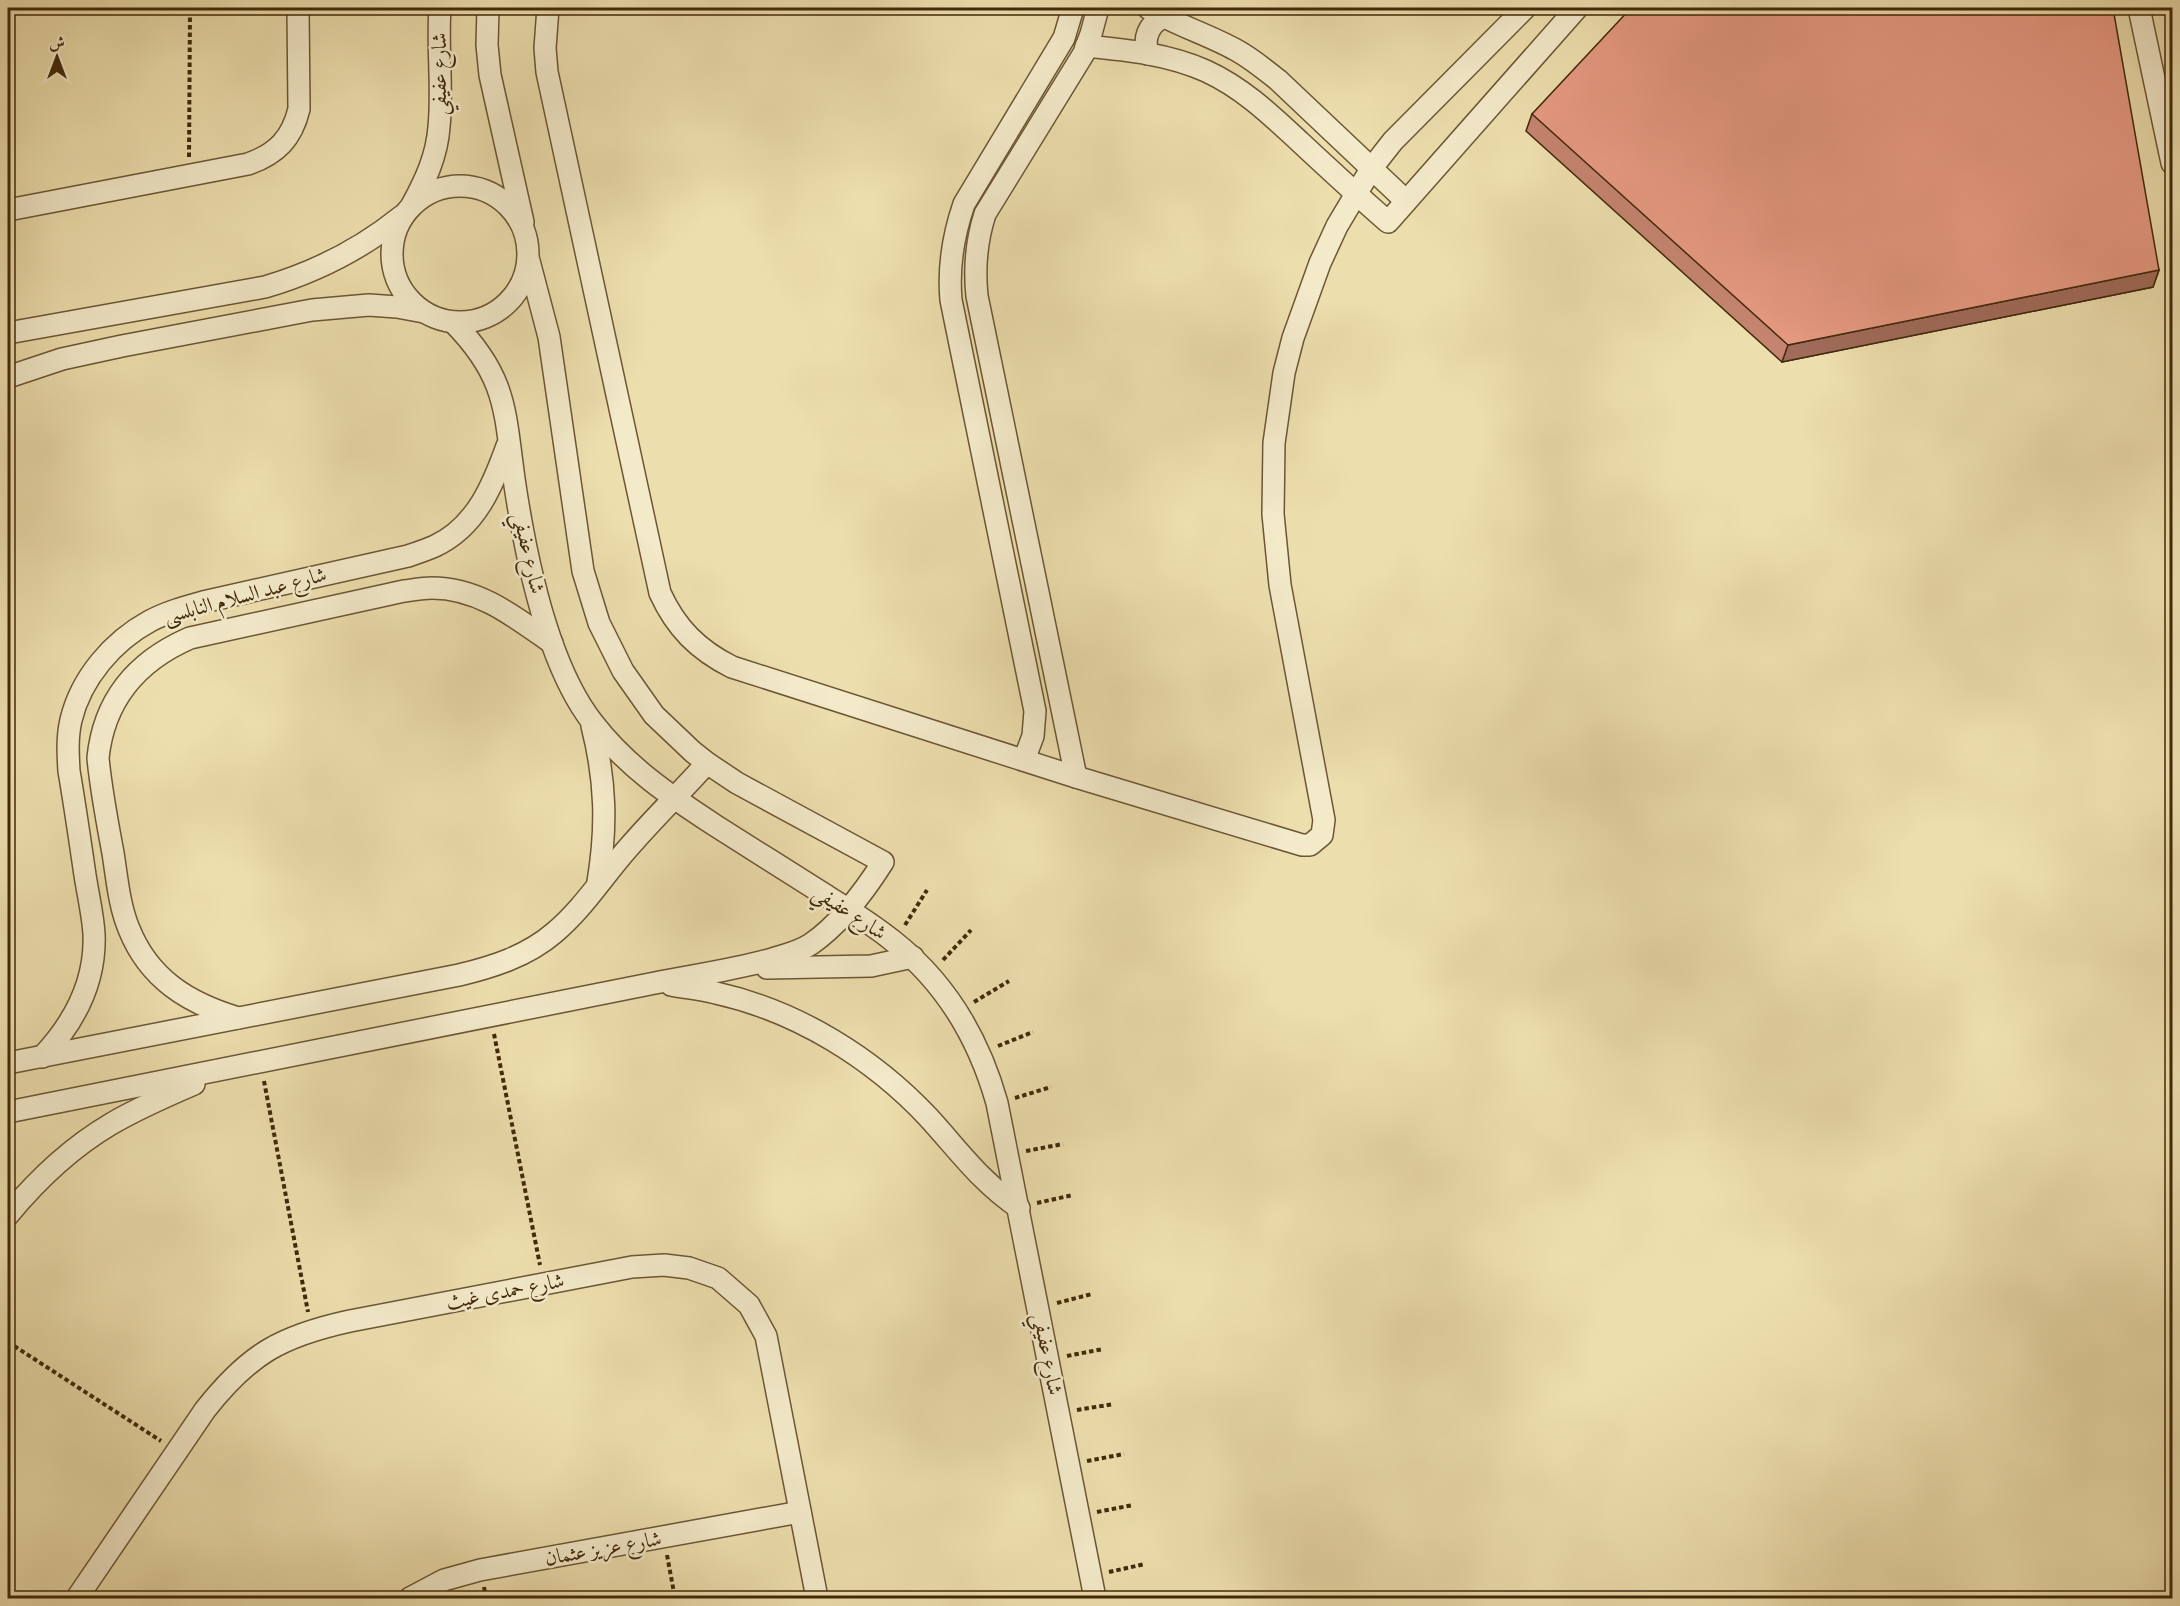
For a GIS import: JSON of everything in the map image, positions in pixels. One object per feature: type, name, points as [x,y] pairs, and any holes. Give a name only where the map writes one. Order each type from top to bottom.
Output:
[{"type":"street","points":[[8,210],[248,164],[263,159],[277,150],[288,138],[299,109],[298,8]]},
{"type":"street","name":"شارع عفيفي","points":[[409,209],[424,183],[434,157],[439,130],[440,8]]},
{"type":"street","points":[[8,1112],[745,967],[793,953],[825,933],[848,910],[883,862],[737,783],[693,752],[654,715],[623,671],[599,623],[583,571],[549,337],[529,261],[529,246],[490,75],[487,45],[488,8]]},
{"type":"street","points":[[548,8],[545,48],[547,72],[660,593],[672,616],[688,637],[701,649],[732,667],[1076,777],[1294,844],[1310,845],[1322,835],[1324,820],[1280,585],[1273,514],[1274,443],[1284,373],[1293,338],[1320,262],[1355,193],[1394,141],[1525,8]]},
{"type":"street","points":[[1024,760],[1033,736],[1035,722],[1033,700],[951,300],[952,249],[964,204],[1064,38],[1073,8]]},
{"type":"street","points":[[1076,777],[977,296],[975,259],[985,214],[1086,46],[1098,8]]},
{"type":"street","points":[[1086,46],[1148,54],[1186,63],[1206,71],[1244,93],[1388,222],[1577,8]]},
{"type":"street","points":[[2139,8],[2172,163]]},
{"type":"street","points":[[1148,54],[1147,32],[1156,21],[1155,12]]},
{"type":"street","points":[[1155,12],[1216,40],[1258,64],[1278,80],[1406,201]]},
{"type":"street","points":[[1017,116],[1037,130]]},
{"type":"street","points":[[8,333],[265,287],[296,278],[326,266],[355,250],[382,232],[423,197],[437,190],[452,187],[467,186],[496,196],[518,217],[525,231]]},
{"type":"street","points":[[409,209],[398,226],[393,241],[392,258],[395,274],[406,296],[425,313]]},
{"type":"street","points":[[8,377],[62,359],[312,310],[369,305],[397,307],[453,322],[484,319],[498,312],[519,290],[529,261]]},
{"type":"street","points":[[951,300],[977,296]]},
{"type":"street","name":"شارع عفيفي","points":[[453,322],[472,341],[495,380],[506,413],[525,541],[552,643],[568,681],[590,720],[629,764],[675,799],[848,910],[913,957],[958,1011],[980,1053],[997,1103],[1008,1155],[1095,1599]]},
{"type":"street","name":"شارع عبد السلام النابلسى","points":[[42,1057],[61,1037],[76,1014],[86,989],[92,962],[94,935],[67,745],[71,720],[92,672],[128,635],[150,620],[175,610],[408,556],[436,546],[461,529],[480,507],[495,480],[510,439]]},
{"type":"street","name":"شارع عبد السلام النابلسى","points":[[238,1018],[209,1010],[160,977],[142,954],[129,929],[121,900],[98,758],[100,737],[107,717],[132,678],[168,647],[190,638],[393,594],[431,588],[459,591],[485,599],[510,612],[552,643]]},
{"type":"street","points":[[590,720],[599,752],[604,784],[604,849],[598,885]]},
{"type":"street","points":[[1033,736],[1067,734]]},
{"type":"street","points":[[8,1064],[494,966],[525,952],[554,934],[578,909],[634,841],[707,763]]},
{"type":"street","points":[[745,967],[871,966],[913,957]]},
{"type":"street","points":[[656,983],[717,993],[776,1012],[832,1039],[883,1075],[928,1117],[990,1187],[1019,1208]]},
{"type":"street","points":[[8,1215],[50,1171],[109,1125],[144,1106],[229,1069]]},
{"type":"street","name":"شارع حمدى غيث","points":[[77,1599],[226,1383],[280,1342],[311,1329],[632,1267],[664,1265],[689,1268],[718,1278],[749,1305],[766,1336],[817,1599]]},
{"type":"street","name":"شارع عزيز عثمان","points":[[410,1599],[444,1580],[480,1570],[800,1512]]},
{"type":"path","points":[[189,176],[190,8]]},
{"type":"path","points":[[894,942],[927,890]]},
{"type":"path","points":[[930,975],[971,930]]},
{"type":"path","points":[[958,1011],[1009,981]]},
{"type":"path","points":[[491,1016],[543,1284]]},
{"type":"path","points":[[980,1053],[1033,1032]]},
{"type":"path","points":[[261,1062],[311,1329]]},
{"type":"path","points":[[997,1103],[1051,1087]]},
{"type":"path","points":[[1008,1155],[1063,1143]]},
{"type":"path","points":[[1019,1208],[1073,1195]]},
{"type":"path","points":[[1039,1307],[1092,1294]]},
{"type":"path","points":[[8,1342],[177,1451]]},
{"type":"path","points":[[1049,1360],[1103,1349]]},
{"type":"path","points":[[1059,1414],[1114,1404]]},
{"type":"path","points":[[1069,1465],[1124,1454]]},
{"type":"path","points":[[1079,1516],[1133,1505]]},
{"type":"path","points":[[663,1537],[675,1599]]},
{"type":"path","points":[[1090,1576],[1145,1564]]},
{"type":"building","points":[[1631,8],[2113,8],[2159,270],[1788,345],[1532,114]]}]
